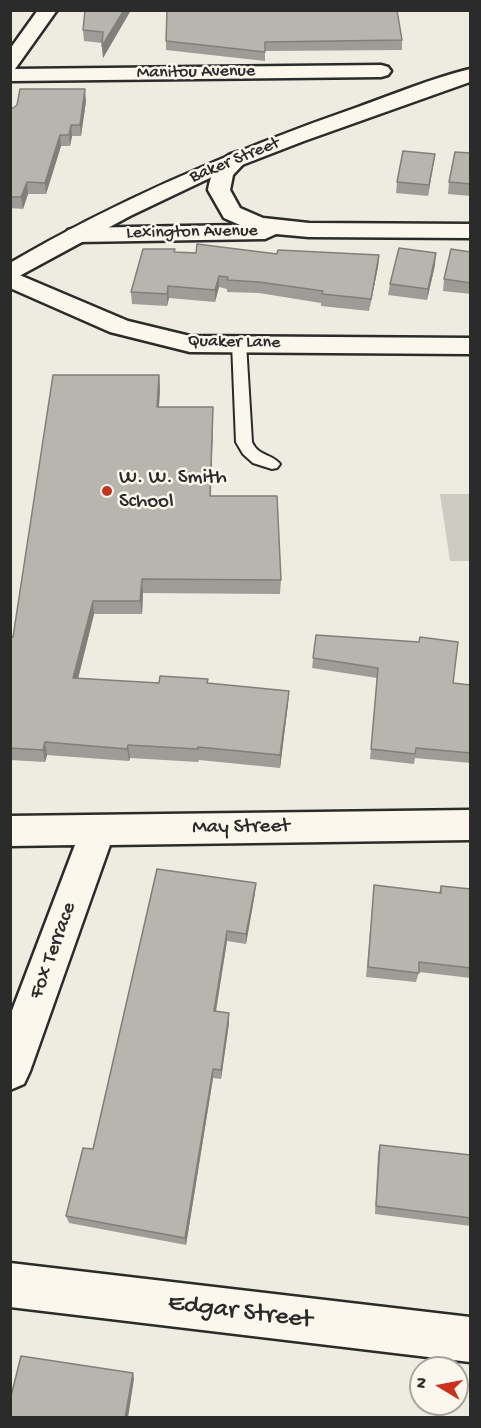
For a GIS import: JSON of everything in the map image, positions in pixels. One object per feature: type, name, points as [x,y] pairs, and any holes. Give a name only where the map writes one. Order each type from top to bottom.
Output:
[{"type":"main road","points":[[10,64],[48,10]]},
{"type":"main road","name":"Manitou Avenue","points":[[10,75],[381,71]]},
{"type":"main road","name":"Baker Street","points":[[10,276],[76,235],[156,195],[237,159],[471,75]]},
{"type":"main road","name":"Lexington Avenue","points":[[237,159],[222,173],[220,181],[221,197],[232,213],[258,225],[309,230]]},
{"type":"main road","name":"Lexington Avenue","points":[[76,235],[309,230],[471,231]]},
{"type":"main road","name":"Quaker Lane","points":[[10,276],[111,325],[149,337],[190,344],[471,346]]},
{"type":"main road","name":"May Street","points":[[10,831],[471,825]]},
{"type":"main road","name":"Fox Terrace","points":[[10,1071],[98,830]]},
{"type":"main road","name":"Edgar Street","points":[[10,1285],[471,1340]]},
{"type":"lane","points":[[238,343],[244,441],[249,453],[258,460],[272,464]]},
{"type":"shaded area","points":[[440,494],[470,494],[470,561],[450,561]]},
{"type":"building","points":[[85,10],[124,10],[102,46],[103,32],[83,30]]},
{"type":"building","points":[[167,10],[397,10],[402,40],[265,42],[265,52],[166,41]]},
{"type":"building","points":[[20,89],[85,89],[80,125],[71,125],[69,135],[60,135],[45,183],[27,182],[21,197],[10,197],[10,110],[17,105]]},
{"type":"building","points":[[403,151],[435,154],[429,185],[397,182]]},
{"type":"building","points":[[455,152],[471,153],[471,184],[449,182]]},
{"type":"building","points":[[197,244],[277,254],[278,250],[379,255],[371,299],[322,294],[323,291],[259,282],[227,280],[228,277],[219,276],[215,290],[168,286],[167,294],[131,292],[143,249],[175,249],[174,252],[196,253]]},
{"type":"building","points":[[399,248],[436,253],[428,289],[390,284]]},
{"type":"building","points":[[451,249],[471,252],[471,283],[444,279]]},
{"type":"building","points":[[53,375],[159,375],[157,407],[213,407],[210,496],[277,496],[281,580],[142,579],[140,601],[93,601],[73,678],[159,683],[160,676],[208,679],[207,683],[289,691],[280,755],[198,747],[198,749],[128,745],[127,749],[45,742],[43,750],[10,748],[10,636],[13,637]]},
{"type":"building","points":[[316,635],[419,642],[420,637],[458,642],[453,683],[471,685],[471,753],[416,748],[415,754],[371,749],[378,668],[313,658]]},
{"type":"building","points":[[157,869],[256,883],[246,934],[227,931],[214,1011],[229,1013],[221,1070],[213,1069],[185,1238],[66,1216],[83,1148],[93,1149]]},
{"type":"building","points":[[374,885],[441,893],[441,886],[471,889],[471,968],[419,962],[419,973],[368,967]]},
{"type":"building","points":[[380,1145],[471,1155],[471,1218],[376,1206]]},
{"type":"building","points":[[21,1356],[133,1373],[125,1418],[10,1418],[10,1400]]},
{"type":"place","name":"W. W. Smith School","points":[[107,491]]}]
